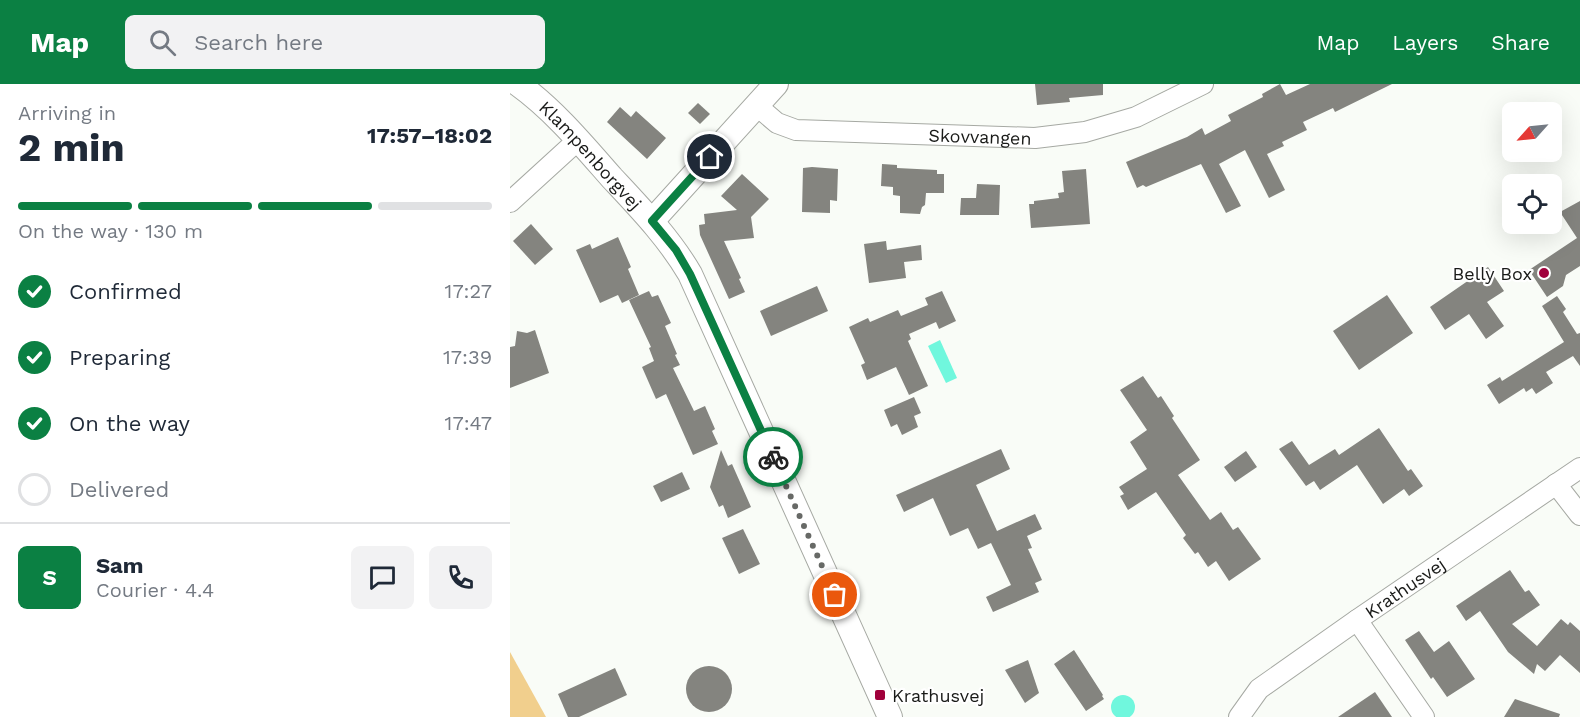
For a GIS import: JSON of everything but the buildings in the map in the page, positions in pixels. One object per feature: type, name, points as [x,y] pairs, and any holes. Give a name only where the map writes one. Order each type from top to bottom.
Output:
[{"type":"street","name":"Klampenborgvej","points":[[518,84],[532,94],[578,140],[676,250],[690,274],[890,717]]},
{"type":"street","points":[[652,221],[776,84]]},
{"type":"street","name":"Skovvangen","points":[[756,105],[777,123],[796,130],[1035,138],[1085,132],[1136,117],[1203,84]]},
{"type":"street","points":[[510,202],[578,140]]},
{"type":"street","name":"Krathusvej","points":[[1239,717],[1259,690],[1357,620],[1580,468]]},
{"type":"street","points":[[1556,484],[1580,515]]},
{"type":"street","points":[[1357,620],[1424,717]]},
{"type":"shaded area","points":[[940,340],[957,378],[946,383],[928,346]]},
{"type":"shaded area","points":[[510,652],[546,717],[510,717]]},
{"type":"shaded area","points":[[1128,696],[1134,702],[1132,716],[1118,718],[1114,716],[1111,707],[1114,698]]},
{"type":"way so far","points":[[773,457],[835,595]]},
{"type":"place","name":"Belly Box","points":[[1544,273]]},
{"type":"place","name":"Krathusvej","points":[[880,695]]},
{"type":"route","points":[[710,157],[652,221],[676,250],[690,274],[773,457]]}]
